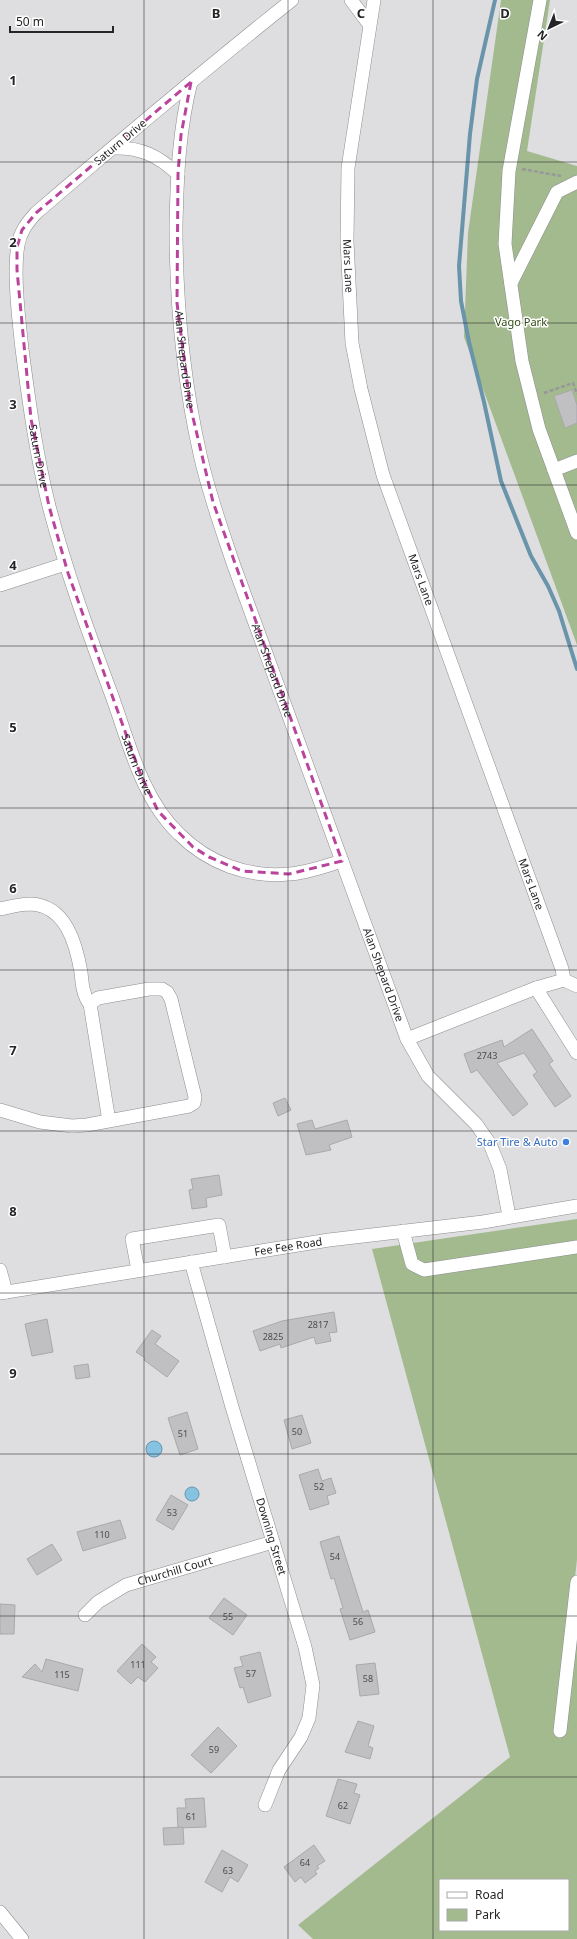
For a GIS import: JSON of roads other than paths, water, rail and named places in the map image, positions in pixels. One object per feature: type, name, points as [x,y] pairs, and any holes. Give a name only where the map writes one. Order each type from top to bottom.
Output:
[{"type":"street","name":"Saturn Drive","points":[[292,0],[191,82],[36,213],[22,230],[17,247],[19,320],[31,419],[49,506],[65,564],[150,797],[168,823],[193,847],[209,858],[242,871],[258,874],[289,874],[305,872],[342,861]]},
{"type":"street","points":[[350,0],[369,24]]},
{"type":"street","name":"Mars Lane","points":[[374,0],[369,24],[348,168],[347,241],[352,343],[361,389],[383,475],[562,969],[564,980]]},
{"type":"street","points":[[540,0],[510,167],[505,244],[522,361],[539,429],[577,533]]},
{"type":"street","name":"Alan Shepard Drive","points":[[191,82],[180,135],[178,174],[176,266],[179,326],[184,370],[200,454],[213,502],[233,563],[407,1039],[428,1076],[476,1124],[490,1144],[500,1169],[509,1216]]},
{"type":"street","points":[[114,148],[127,148],[144,152],[164,163],[178,174]]},
{"type":"street","points":[[510,283],[557,192],[577,182]]},
{"type":"street","points":[[554,470],[577,462]]},
{"type":"street","points":[[0,585],[65,564]]},
{"type":"street","points":[[0,909],[25,904],[45,906],[59,917],[72,935],[84,994],[90,1004],[109,1121]]},
{"type":"street","points":[[407,1039],[536,988],[564,980],[577,986]]},
{"type":"street","points":[[536,988],[577,1053]]},
{"type":"street","points":[[0,1110],[40,1122],[72,1126],[109,1121],[189,1106],[194,1103],[194,1097],[172,999],[167,992],[162,989],[149,989],[98,998],[90,1004]]},
{"type":"street","name":"Fee Fee Road","points":[[3,1292],[329,1240],[403,1230],[482,1222],[509,1216],[577,1206]]},
{"type":"street","points":[[138,1270],[132,1239],[219,1225],[226,1257]]},
{"type":"street","points":[[403,1230],[412,1264],[424,1270],[577,1247]]},
{"type":"street","name":"Downing Street","points":[[191,1262],[207,1321],[312,1674],[312,1708],[306,1727],[279,1770],[265,1805]]},
{"type":"street","points":[[0,1270],[3,1292]]},
{"type":"street","name":"Churchill Court","points":[[85,1615],[98,1602],[126,1585],[273,1542]]},
{"type":"street","points":[[560,1731],[577,1582]]},
{"type":"street","points":[[0,1912],[22,1939]]},
{"type":"water","points":[[151,1441],[157,1441],[162,1446],[160,1455],[157,1457],[151,1457],[146,1452],[146,1446]]},
{"type":"water","points":[[189,1487],[195,1487],[199,1491],[199,1497],[195,1501],[189,1501],[185,1497],[185,1491]]},
{"type":"waterway","points":[[495,0],[477,79],[470,134],[459,266],[461,301],[501,481],[531,556],[548,586],[559,611],[577,669]]},
{"type":"place","name":"Star Tire & Auto","points":[[566,1142]]},
{"type":"park label","name":"Vago Park","points":[[521,322]]}]
